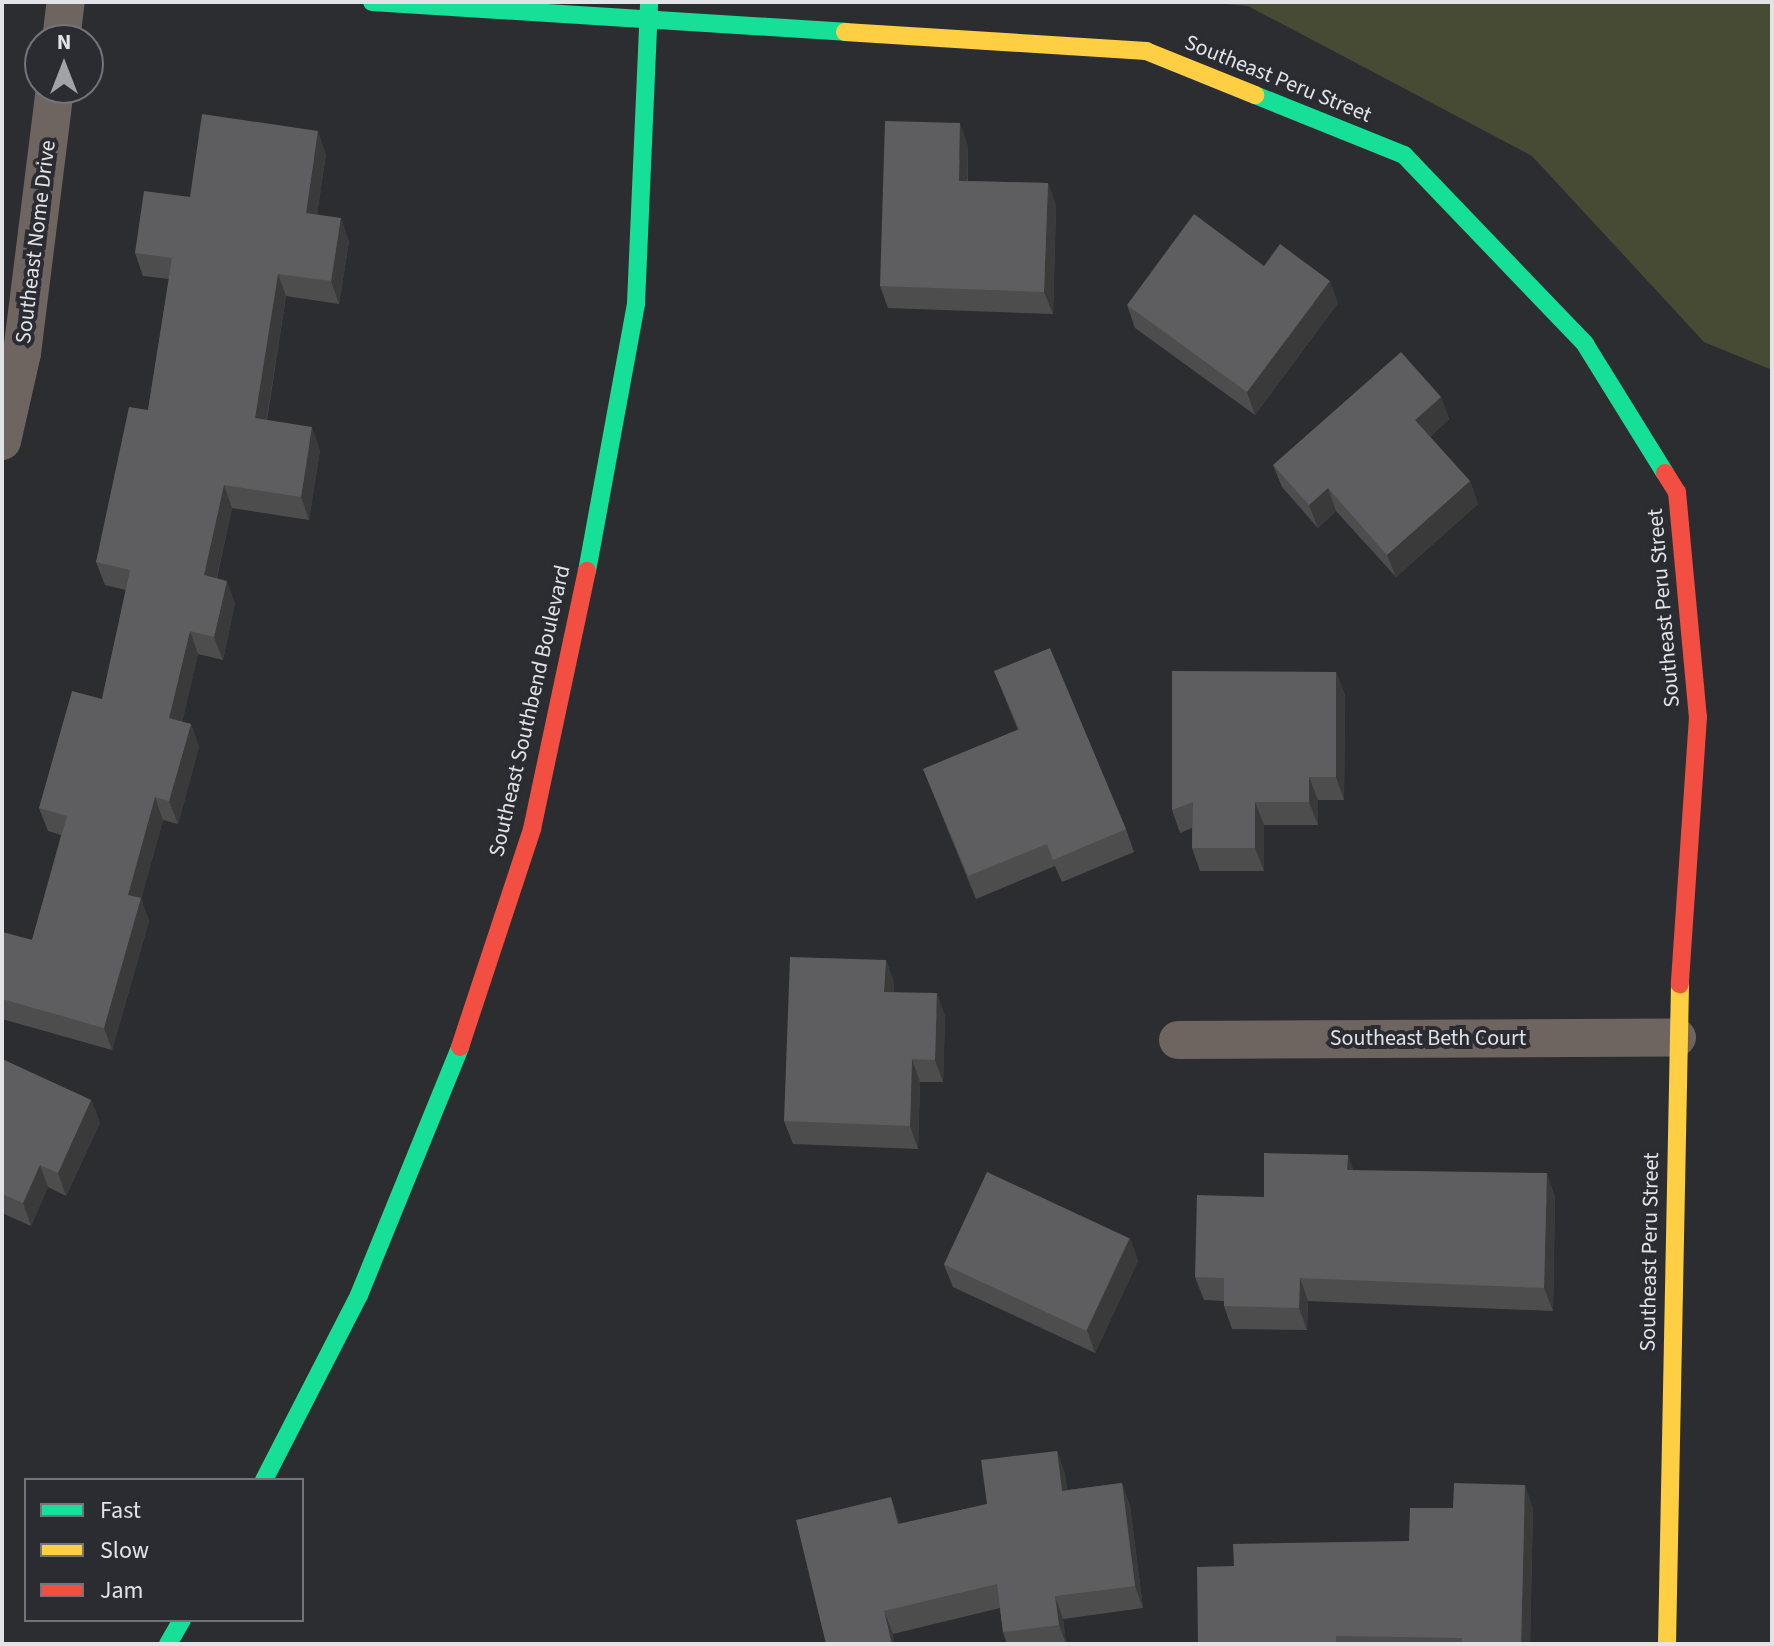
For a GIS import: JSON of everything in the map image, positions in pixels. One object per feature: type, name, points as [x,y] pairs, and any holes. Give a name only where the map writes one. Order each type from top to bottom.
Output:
[{"type":"street","points":[[63,24],[66,2]]},
{"type":"street","name":"Southeast Peru Street","points":[[372,2],[649,9],[1146,51],[1404,155],[1585,344],[1677,492],[1698,717],[1677,1037],[1667,1644]]},
{"type":"street","name":"Southeast Southbend Boulevard","points":[[265,1478],[359,1295],[452,1072],[532,829],[607,479],[636,303],[649,9]]},
{"type":"street","name":"Southeast Nome Drive","points":[[2,441],[22,353],[53,104]]},
{"type":"street","name":"Southeast Beth Court","points":[[1178,1040],[1677,1037]]},
{"type":"street","points":[[168,1644],[181,1622]]},
{"type":"green space","points":[[1205,2],[1772,2],[1772,370],[1704,342],[1532,156],[1248,6]]},
{"type":"building","points":[[202,114],[318,131],[306,213],[341,218],[331,281],[278,274],[255,418],[312,427],[301,497],[224,485],[204,575],[227,581],[214,637],[190,631],[169,718],[191,724],[169,801],[155,797],[128,895],[141,898],[104,1028],[2,999],[2,932],[32,940],[67,816],[39,808],[72,691],[102,699],[130,570],[96,562],[129,407],[148,410],[172,258],[135,253],[144,191],[190,197]]},
{"type":"building","points":[[885,121],[960,123],[959,181],[1048,183],[1044,292],[880,286]]},
{"type":"building","points":[[1194,214],[1264,266],[1280,244],[1330,281],[1247,392],[1127,305]]},
{"type":"building","points":[[1401,352],[1441,397],[1415,420],[1470,481],[1387,555],[1328,488],[1309,505],[1273,465]]},
{"type":"building","points":[[1050,648],[1126,829],[1053,860],[1047,844],[968,876],[923,769],[1019,729],[994,671]]},
{"type":"building","points":[[1172,671],[1336,672],[1336,777],[1309,777],[1309,802],[1255,802],[1255,848],[1192,848],[1193,802],[1172,810]]},
{"type":"building","points":[[790,957],[886,960],[884,992],[937,993],[935,1060],[912,1059],[910,1126],[784,1121]]},
{"type":"building","points":[[2,1059],[91,1100],[58,1173],[40,1165],[23,1203],[2,1194]]},
{"type":"building","points":[[1264,1153],[1348,1155],[1347,1170],[1547,1173],[1544,1288],[1300,1278],[1299,1308],[1224,1306],[1224,1278],[1195,1277],[1197,1195],[1264,1197]]},
{"type":"building","points":[[987,1172],[1129,1238],[1086,1331],[944,1264]]},
{"type":"building","points":[[1057,1451],[1062,1491],[1122,1483],[1135,1586],[1055,1596],[1059,1625],[1003,1632],[997,1584],[884,1611],[892,1644],[826,1644],[796,1520],[891,1497],[898,1524],[987,1504],[981,1460]]},
{"type":"building","points":[[1454,1483],[1525,1485],[1521,1644],[1462,1644],[1462,1638],[1336,1636],[1336,1644],[1198,1644],[1197,1567],[1234,1566],[1233,1544],[1409,1541],[1410,1508],[1453,1508]]},
{"type":"traffic: fast","points":[[372,2],[845,32]]},
{"type":"traffic: fast","points":[[587,571],[636,303],[649,2]]},
{"type":"traffic: fast","points":[[1255,95],[1404,155],[1585,344],[1665,473]]},
{"type":"traffic: fast","points":[[265,1478],[359,1295],[460,1047]]},
{"type":"traffic: fast","points":[[168,1644],[181,1622]]},
{"type":"traffic: slow","points":[[845,32],[1146,51],[1255,95]]},
{"type":"traffic: slow","points":[[1667,1644],[1680,984]]},
{"type":"traffic: jam","points":[[1665,473],[1677,492],[1698,717],[1680,984]]},
{"type":"traffic: jam","points":[[460,1047],[532,829],[587,571]]}]
